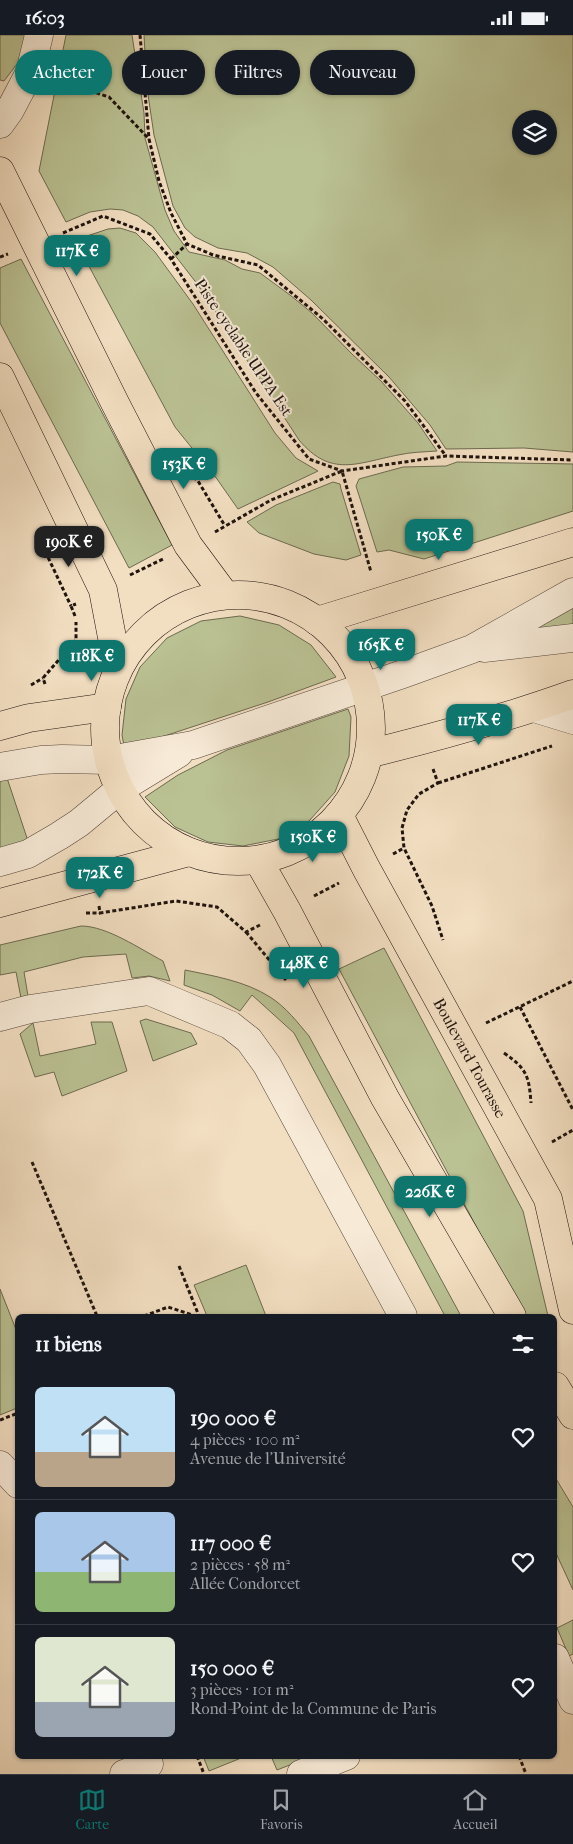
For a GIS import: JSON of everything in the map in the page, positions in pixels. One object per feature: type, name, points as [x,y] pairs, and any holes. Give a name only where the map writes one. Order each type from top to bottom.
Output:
[{"type":"main road","points":[[0,171],[188,545],[225,595]]},
{"type":"main road","points":[[0,377],[103,590],[118,669]]},
{"type":"main road","points":[[317,621],[573,542]]},
{"type":"main road","points":[[225,595],[250,595],[274,599],[296,608],[317,621],[346,650],[365,687],[372,726],[372,753],[355,792],[339,815],[322,832],[303,845],[281,854],[258,860],[223,861],[189,852],[161,837],[138,815],[120,789],[109,760],[105,733],[107,707],[118,669],[141,636],[159,620],[180,608],[202,599],[225,595]]},
{"type":"main road","points":[[372,753],[424,741],[573,695]]},
{"type":"main road","points":[[0,726],[29,719],[107,707]]},
{"type":"main road","name":"Boulevard Tourasse","points":[[339,815],[548,1199],[573,1310]]},
{"type":"main road","points":[[0,903],[189,852]]},
{"type":"main road","points":[[258,860],[287,911],[385,1098],[511,1314]]},
{"type":"main road","points":[[557,1389],[573,1415]]},
{"type":"street","points":[[35,50],[39,35]]},
{"type":"street","points":[[0,123],[18,95]]},
{"type":"street","points":[[0,767],[62,759],[109,760],[193,745],[472,649],[573,593]]},
{"type":"street","points":[[472,649],[573,638]]},
{"type":"street","points":[[534,708],[567,732]]},
{"type":"street","points":[[0,862],[28,854],[59,836],[79,823],[120,789],[193,745]]},
{"type":"street","points":[[0,1017],[30,1009],[149,991],[230,1025],[250,1040],[267,1065],[402,1314]]},
{"type":"street","points":[[0,1465],[15,1481]]},
{"type":"street","points":[[557,1668],[573,1700]]},
{"type":"street","points":[[301,1774],[338,1759]]},
{"type":"street","points":[[124,1774],[149,1765]]},
{"type":"path","points":[[140,35],[149,139],[159,181],[171,213],[187,244],[213,255],[258,265],[323,319],[405,401],[446,457]]},
{"type":"path","points":[[104,95],[110,97],[149,139]]},
{"type":"path","name":"Piste cyclable UPPA Est","points":[[0,257],[103,216],[150,234],[171,259],[256,393],[309,459],[342,471],[446,457],[573,460]]},
{"type":"path","points":[[171,259],[187,244]]},
{"type":"path","points":[[438,783],[567,732]]},
{"type":"path","points":[[246,932],[261,951]]},
{"type":"path","points":[[486,1024],[573,981]]},
{"type":"path","points":[[520,1007],[573,1111]]},
{"type":"path","points":[[550,1144],[573,1130]]},
{"type":"path","points":[[32,1162],[95,1314]]},
{"type":"path","points":[[178,1266],[197,1314]]},
{"type":"path","points":[[149,1314],[168,1307],[191,1314]]},
{"type":"path","points":[[0,1420],[15,1414]]},
{"type":"path","points":[[197,1759],[204,1774]]},
{"type":"path","points":[[521,1759],[526,1774]]},
{"type":"green space","points":[[0,35],[25,35],[22,50],[15,50],[15,67],[4,81],[0,80]]},
{"type":"green space","points":[[66,35],[132,35],[134,50],[122,50],[122,95],[141,95],[145,138],[165,210],[174,231],[189,252],[225,260],[242,269],[260,273],[290,295],[312,313],[381,381],[418,423],[437,451],[408,453],[345,465],[334,464],[322,459],[311,452],[299,440],[198,285],[153,227],[138,216],[123,210],[110,209],[90,212],[66,222],[39,171],[54,95],[112,95],[112,50],[63,50]]},
{"type":"green space","points":[[144,35],[573,35],[573,452],[524,448],[446,449],[430,425],[389,377],[311,300],[273,267],[247,253],[218,248],[195,237],[185,228],[173,206],[154,135],[148,95],[205,95],[205,50],[145,50]]},
{"type":"green space","points":[[120,228],[136,233],[155,252],[193,304],[275,433],[296,458],[318,471],[238,509],[217,479],[175,427],[75,240],[108,229]]},
{"type":"green space","points":[[21,259],[172,545],[129,568],[0,323],[0,268]]},
{"type":"green space","points":[[457,462],[573,464],[573,511],[424,559],[389,550],[377,552],[356,486],[359,479],[403,467],[446,466]]},
{"type":"green space","points":[[333,482],[340,484],[361,555],[346,560],[314,554],[259,533],[247,522],[276,505]]},
{"type":"green space","points":[[573,603],[573,631],[506,639]]},
{"type":"green space","points":[[240,616],[279,625],[311,645],[336,677],[268,702],[143,743],[124,746],[122,735],[126,699],[140,667],[167,638],[201,621]]},
{"type":"green space","points":[[348,709],[351,717],[349,756],[335,792],[309,821],[278,839],[243,846],[208,842],[175,827],[145,797],[178,775],[227,750]]},
{"type":"green space","points":[[5,772],[31,850],[0,858],[0,773]]},
{"type":"green space","points":[[81,926],[91,927],[112,934],[163,961],[170,981],[149,976],[132,978],[126,954],[83,957],[24,972],[28,996],[21,998],[16,972],[0,975],[0,945]]},
{"type":"green space","points":[[384,948],[523,1211],[548,1314],[523,1314],[339,969]]},
{"type":"green space","points":[[185,970],[229,980],[260,991],[281,1005],[309,1036],[460,1314],[444,1314],[294,1033],[252,995],[240,1011],[212,995],[184,985]]},
{"type":"green space","points":[[146,1019],[191,1033],[197,1044],[153,1061],[140,1021]]},
{"type":"green space","points":[[91,1022],[112,1022],[127,1071],[62,1096],[54,1072],[35,1077],[20,1034],[33,1023],[40,1056],[96,1044]]},
{"type":"green space","points":[[246,1265],[265,1314],[206,1314],[194,1285]]},
{"type":"green space","points":[[0,1289],[15,1327],[15,1409],[0,1415]]},
{"type":"green space","points":[[557,1480],[573,1507],[573,1590],[557,1555]]},
{"type":"green space","points":[[573,1620],[573,1654],[569,1656],[557,1628]]},
{"type":"green space","points":[[204,1759],[239,1759],[209,1771]]},
{"type":"green space","points":[[272,1759],[305,1759],[277,1770]]}]
